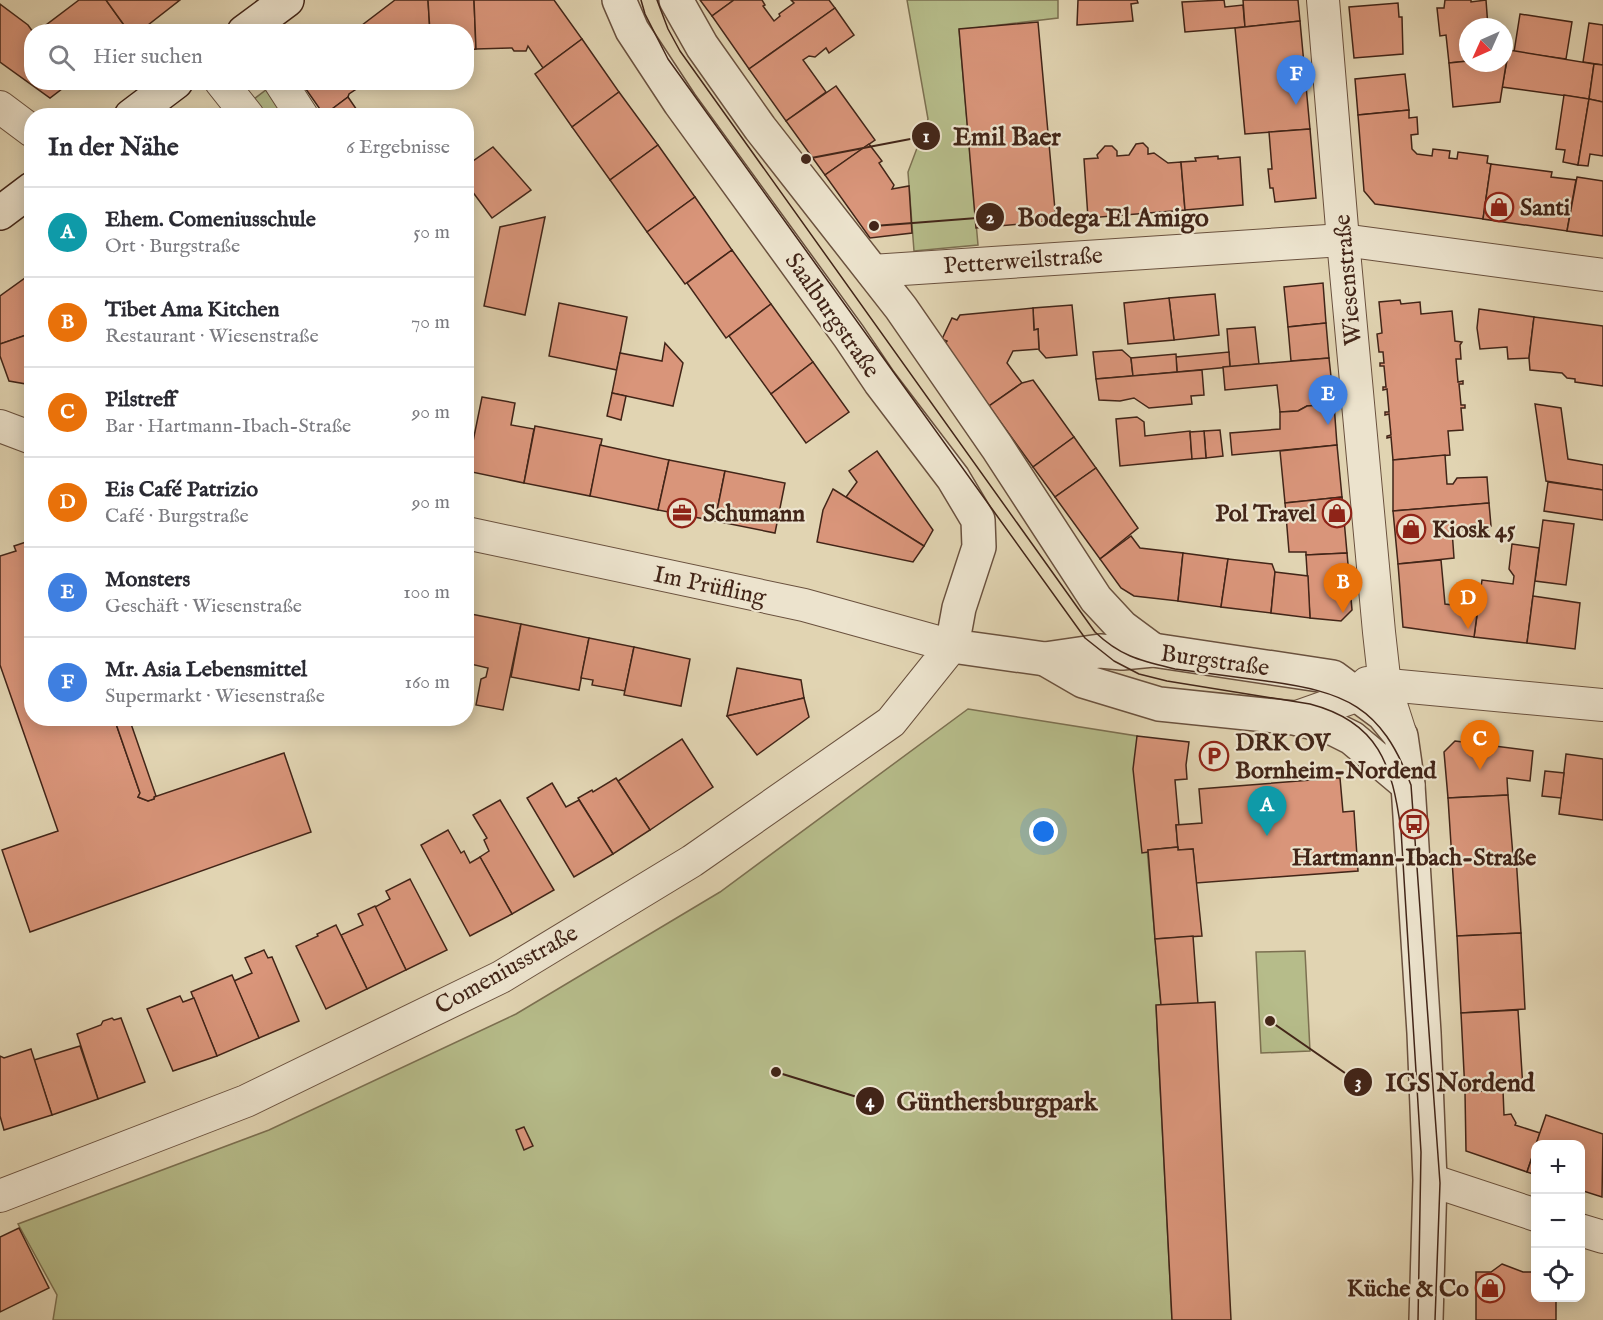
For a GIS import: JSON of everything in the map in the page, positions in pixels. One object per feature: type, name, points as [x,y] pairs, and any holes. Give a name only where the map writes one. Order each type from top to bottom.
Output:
[{"type":"street","points":[[255,24],[287,0]]},
{"type":"street","name":"Saalburgstraße","points":[[619,0],[632,30],[680,103],[880,382],[953,478],[978,520],[979,547],[959,608],[952,646]]},
{"type":"street","points":[[676,0],[702,46],[760,128],[900,308],[997,447],[1096,599],[1122,627],[1153,650]]},
{"type":"street","name":"Wiesenstraße","points":[[1323,0],[1343,240],[1359,686]]},
{"type":"street","points":[[142,108],[165,90]]},
{"type":"street","points":[[227,90],[242,108]]},
{"type":"street","points":[[285,90],[297,108]]},
{"type":"street","points":[[0,107],[24,125]]},
{"type":"street","points":[[0,213],[24,195]]},
{"type":"street","name":"Petterweilstraße","points":[[872,271],[1343,240],[1603,275]]},
{"type":"street","points":[[0,426],[24,435]]},
{"type":"street","name":"Im Prüfling","points":[[474,535],[804,605],[952,646]]},
{"type":"street","points":[[1045,659],[1085,638],[1096,599]]},
{"type":"street","name":"Burgstraße","points":[[952,646],[1045,659],[1100,651],[1122,653],[1153,650],[1359,686],[1446,689],[1603,705]]},
{"type":"street","name":"Comeniusstraße","points":[[0,1196],[246,1101],[501,977],[692,861],[891,722],[952,646]]},
{"type":"street","name":"Burgstraße","points":[[1045,659],[1083,681],[1159,704],[1294,718],[1330,727],[1352,738],[1408,785]]},
{"type":"street","points":[[1359,686],[1401,736],[1408,785],[1431,1180],[1426,1320]]},
{"type":"street","name":"Burgstraße","points":[[1294,718],[1359,686]]},
{"type":"street","points":[[1431,1180],[1531,1213]]},
{"type":"street","points":[[1585,1231],[1603,1237]]},
{"type":"green space","points":[[907,0],[1058,0],[1058,18],[959,30],[978,245],[914,251],[908,172],[928,119]]},
{"type":"green space","points":[[266,90],[274,90],[288,108],[255,108],[250,102]]},
{"type":"green space","points":[[968,709],[1137,736],[1161,1005],[1156,1006],[1172,1320],[53,1320],[57,1295],[18,1224],[269,1130],[516,1014],[720,892]]},
{"type":"green space","points":[[1305,951],[1310,1051],[1261,1053],[1256,952]]},
{"type":"building","points":[[79,0],[106,0],[123,24],[47,24]]},
{"type":"building","points":[[106,0],[180,0],[149,24],[123,24]]},
{"type":"building","points":[[395,0],[428,0],[430,24],[364,24]]},
{"type":"building","points":[[428,0],[474,0],[476,49],[474,49],[474,24],[430,24]]},
{"type":"building","points":[[474,0],[554,0],[582,39],[543,68],[528,46],[526,51],[514,51],[512,48],[476,49]]},
{"type":"building","points":[[700,0],[734,0],[712,16]]},
{"type":"building","points":[[734,0],[762,0],[765,5],[763,6],[774,21],[780,16],[779,14],[794,3],[791,0],[829,0],[835,8],[749,69],[712,16]]},
{"type":"building","points":[[1078,0],[1137,0],[1138,3],[1131,4],[1133,21],[1077,25]]},
{"type":"building","points":[[1224,0],[1225,7],[1243,5],[1245,27],[1185,32],[1182,2]]},
{"type":"building","points":[[1243,0],[1298,0],[1300,21],[1245,27]]},
{"type":"building","points":[[1445,0],[1471,0],[1471,2],[1486,0],[1487,18],[1459,18],[1459,62],[1449,63],[1446,35],[1440,36],[1437,8],[1444,8]]},
{"type":"building","points":[[1398,3],[1399,17],[1402,17],[1403,54],[1354,58],[1349,7]]},
{"type":"building","points":[[0,4],[27,24],[24,24],[24,79],[0,62]]},
{"type":"building","points":[[835,8],[854,35],[829,53],[826,48],[815,57],[809,56],[803,60],[826,92],[786,121],[749,69]]},
{"type":"building","points":[[1520,14],[1572,22],[1566,59],[1514,52]]},
{"type":"building","points":[[1300,21],[1310,129],[1245,134],[1235,28]]},
{"type":"building","points":[[1038,22],[1056,221],[976,228],[959,29]]},
{"type":"building","points":[[1589,23],[1603,25],[1603,65],[1583,62]]},
{"type":"building","points":[[582,39],[619,92],[572,127],[535,74]]},
{"type":"building","points":[[1513,51],[1594,64],[1589,99],[1502,87],[1505,72],[1513,72]]},
{"type":"building","points":[[1459,62],[1459,72],[1505,72],[1500,102],[1453,107],[1449,63]]},
{"type":"building","points":[[1594,64],[1603,65],[1603,102],[1589,99]]},
{"type":"building","points":[[1405,74],[1409,110],[1358,115],[1355,79]]},
{"type":"building","points":[[836,86],[875,140],[825,175],[786,121]]},
{"type":"building","points":[[39,90],[60,90],[50,98]]},
{"type":"building","points":[[307,90],[355,90],[333,108],[319,108]]},
{"type":"building","points":[[619,92],[658,145],[610,180],[572,127]]},
{"type":"building","points":[[1564,95],[1589,99],[1578,165],[1563,162],[1565,150],[1556,149]]},
{"type":"building","points":[[348,97],[356,108],[333,108]]},
{"type":"building","points":[[1589,99],[1603,102],[1603,156],[1590,154],[1588,166],[1578,165]]},
{"type":"building","points":[[1409,110],[1409,118],[1417,117],[1418,134],[1411,135],[1412,149],[1417,154],[1432,156],[1433,149],[1450,151],[1449,158],[1457,159],[1458,152],[1488,156],[1487,163],[1491,164],[1483,219],[1375,204],[1364,191],[1358,115]]},
{"type":"building","points":[[1310,129],[1316,198],[1275,202],[1273,188],[1270,188],[1268,169],[1272,169],[1269,132]]},
{"type":"building","points":[[1143,143],[1148,148],[1148,154],[1154,153],[1168,163],[1181,162],[1185,210],[1088,218],[1084,159],[1098,158],[1097,155],[1105,146],[1112,146],[1117,151],[1117,156],[1129,155],[1136,144]]},
{"type":"building","points":[[869,144],[882,161],[879,163],[894,185],[892,189],[909,186],[912,233],[870,238],[825,175]]},
{"type":"building","points":[[658,145],[695,197],[647,232],[610,180]]},
{"type":"building","points":[[493,147],[531,190],[492,218],[474,194],[474,160]]},
{"type":"building","points":[[1218,156],[1218,159],[1240,157],[1243,205],[1185,210],[1181,162]]},
{"type":"building","points":[[1491,164],[1552,172],[1551,177],[1576,180],[1567,231],[1483,219]]},
{"type":"building","points":[[1577,177],[1603,181],[1603,236],[1567,231]]},
{"type":"building","points":[[695,197],[732,250],[685,284],[647,232]]},
{"type":"building","points":[[545,217],[525,315],[484,306],[500,227]]},
{"type":"building","points":[[732,250],[771,304],[726,338],[687,283]]},
{"type":"building","points":[[24,279],[24,336],[0,344],[0,296]]},
{"type":"building","points":[[1323,283],[1326,323],[1288,327],[1284,287]]},
{"type":"building","points":[[1215,294],[1219,335],[1174,340],[1169,298]]},
{"type":"building","points":[[1169,298],[1174,340],[1128,344],[1124,303]]},
{"type":"building","points":[[1400,300],[1401,304],[1420,302],[1421,314],[1452,311],[1455,341],[1462,342],[1460,345],[1461,359],[1456,359],[1458,382],[1463,381],[1463,384],[1459,384],[1461,405],[1465,405],[1465,408],[1461,408],[1463,430],[1448,431],[1450,455],[1393,460],[1391,437],[1387,438],[1391,435],[1389,414],[1385,415],[1385,412],[1389,412],[1387,389],[1383,390],[1383,387],[1386,387],[1384,366],[1380,366],[1380,363],[1384,363],[1383,352],[1379,352],[1377,334],[1382,333],[1379,302]]},
{"type":"building","points":[[559,303],[627,317],[617,370],[549,356]]},
{"type":"building","points":[[771,304],[813,362],[771,394],[729,336]]},
{"type":"building","points":[[1072,305],[1077,355],[1046,358],[1039,350],[1038,329],[1034,330],[1033,308]]},
{"type":"building","points":[[1033,308],[1034,330],[1038,329],[1039,349],[1013,351],[1007,363],[1022,383],[989,406],[945,344],[947,341],[942,339],[952,318],[957,320],[960,315]]},
{"type":"building","points":[[1479,309],[1534,317],[1529,358],[1508,359],[1507,347],[1480,349],[1477,328]]},
{"type":"building","points":[[1534,317],[1603,326],[1603,386],[1575,382],[1575,379],[1567,378],[1562,373],[1530,370],[1529,358]]},
{"type":"building","points":[[1326,323],[1329,358],[1291,361],[1288,327]]},
{"type":"building","points":[[1255,327],[1259,364],[1230,367],[1227,329]]},
{"type":"building","points":[[24,336],[24,384],[9,381],[0,356],[0,344]]},
{"type":"building","points":[[665,343],[683,363],[673,406],[612,393],[620,353],[662,361]]},
{"type":"building","points":[[1122,350],[1131,358],[1133,376],[1096,379],[1093,352]]},
{"type":"building","points":[[1229,352],[1230,367],[1177,372],[1176,357]]},
{"type":"building","points":[[1176,354],[1177,372],[1133,376],[1131,358]]},
{"type":"building","points":[[1329,358],[1334,404],[1307,406],[1298,411],[1280,412],[1277,385],[1225,390],[1223,367]]},
{"type":"building","points":[[813,362],[849,412],[806,443],[771,394]]},
{"type":"building","points":[[1202,370],[1204,395],[1191,396],[1192,404],[1149,408],[1134,398],[1120,401],[1099,400],[1096,379]]},
{"type":"building","points":[[1033,380],[1074,437],[1033,467],[989,406],[1022,383]]},
{"type":"building","points":[[612,393],[626,396],[621,420],[607,416]]},
{"type":"building","points":[[482,397],[515,403],[511,425],[534,429],[524,483],[474,472],[474,436]]},
{"type":"building","points":[[1334,404],[1337,445],[1232,455],[1230,433],[1280,429],[1280,412],[1298,411],[1307,406]]},
{"type":"building","points":[[1535,404],[1561,408],[1568,459],[1603,465],[1603,490],[1546,481]]},
{"type":"building","points":[[1137,417],[1144,422],[1145,436],[1190,431],[1192,459],[1120,466],[1116,419]]},
{"type":"building","points":[[535,426],[602,439],[590,496],[524,483]]},
{"type":"building","points":[[1220,430],[1223,456],[1206,458],[1204,431]]},
{"type":"building","points":[[1204,431],[1206,458],[1192,459],[1190,432]]},
{"type":"building","points":[[1074,437],[1096,468],[1055,497],[1033,467]]},
{"type":"building","points":[[600,445],[669,460],[658,510],[590,496]]},
{"type":"building","points":[[1337,445],[1342,497],[1285,503],[1280,451]]},
{"type":"building","points":[[877,451],[933,530],[924,546],[846,497],[857,482],[849,471]]},
{"type":"building","points":[[1445,455],[1447,484],[1453,484],[1457,478],[1487,477],[1489,503],[1393,511],[1393,460]]},
{"type":"building","points":[[669,460],[725,471],[715,521],[658,510]]},
{"type":"building","points":[[1096,468],[1138,528],[1100,559],[1055,497]]},
{"type":"building","points":[[725,471],[785,483],[775,533],[715,521]]},
{"type":"building","points":[[1548,482],[1603,490],[1603,520],[1544,511]]},
{"type":"building","points":[[833,489],[924,546],[913,562],[817,542],[823,510]]},
{"type":"building","points":[[1342,497],[1347,553],[1306,555],[1306,552],[1289,552],[1285,503]]},
{"type":"building","points":[[1489,503],[1491,526],[1487,531],[1467,533],[1462,529],[1452,530],[1454,558],[1398,564],[1393,511]]},
{"type":"building","points":[[1543,520],[1574,524],[1566,585],[1535,581]]},
{"type":"building","points":[[1131,536],[1140,548],[1183,553],[1178,601],[1134,596],[1121,588],[1100,559]]},
{"type":"building","points":[[24,543],[24,726],[117,726],[140,793],[138,797],[148,801],[284,753],[311,832],[30,932],[2,850],[58,831],[0,665],[0,556],[16,551],[14,546]]},
{"type":"building","points":[[1512,544],[1539,548],[1527,643],[1474,637],[1482,580],[1513,584],[1514,576],[1509,569]]},
{"type":"building","points":[[1183,553],[1228,559],[1221,607],[1178,601]]},
{"type":"building","points":[[1347,553],[1352,610],[1341,621],[1310,618],[1306,555]]},
{"type":"building","points":[[1228,559],[1272,564],[1275,572],[1271,613],[1221,607]]},
{"type":"building","points":[[1441,560],[1445,604],[1461,606],[1463,589],[1480,591],[1474,637],[1403,627],[1398,564]]},
{"type":"building","points":[[1275,572],[1308,576],[1310,618],[1271,613]]},
{"type":"building","points":[[1533,596],[1580,603],[1575,649],[1527,643]]},
{"type":"building","points":[[474,615],[521,624],[503,710],[476,705],[481,679],[486,677],[488,668],[474,665]]},
{"type":"building","points":[[521,624],[589,638],[579,690],[511,677]]},
{"type":"building","points":[[589,638],[634,647],[625,691],[592,685],[593,680],[581,678]]},
{"type":"building","points":[[634,647],[690,659],[681,706],[624,695]]},
{"type":"building","points":[[737,668],[801,680],[804,698],[727,716]]},
{"type":"building","points":[[804,698],[809,717],[757,755],[727,716]]},
{"type":"building","points":[[117,726],[132,726],[156,796],[148,801],[138,797],[140,793]]},
{"type":"building","points":[[1137,736],[1189,742],[1187,779],[1175,780],[1179,825],[1176,825],[1178,847],[1148,850],[1142,853],[1133,769]]},
{"type":"building","points":[[682,739],[713,787],[650,830],[618,781]]},
{"type":"building","points":[[1455,741],[1533,751],[1530,781],[1507,778],[1508,795],[1448,798],[1444,752]]},
{"type":"building","points":[[1566,754],[1603,759],[1603,820],[1559,814]]},
{"type":"building","points":[[1545,771],[1564,773],[1561,798],[1542,796]]},
{"type":"building","points":[[616,778],[650,830],[613,854],[578,798]]},
{"type":"building","points":[[1340,778],[1343,812],[1354,811],[1358,871],[1196,883],[1193,849],[1178,850],[1176,825],[1202,823],[1199,789]]},
{"type":"building","points":[[552,783],[566,807],[579,800],[613,854],[574,877],[527,798]]},
{"type":"building","points":[[1508,795],[1513,856],[1452,860],[1448,798]]},
{"type":"building","points":[[500,800],[554,890],[512,914],[480,857],[489,851],[484,840],[487,838],[473,815]]},
{"type":"building","points":[[448,830],[461,853],[464,851],[470,863],[480,857],[512,914],[470,936],[421,845]]},
{"type":"building","points":[[1178,847],[1178,850],[1193,849],[1202,936],[1155,939],[1148,850]]},
{"type":"building","points":[[1516,856],[1521,933],[1457,936],[1452,860]]},
{"type":"building","points":[[410,879],[447,950],[406,970],[375,907],[390,899],[386,891]]},
{"type":"building","points":[[375,906],[406,970],[367,989],[341,935],[363,925],[358,914]]},
{"type":"building","points":[[336,925],[367,989],[326,1009],[296,946]]},
{"type":"building","points":[[1521,933],[1525,1009],[1461,1013],[1457,936]]},
{"type":"building","points":[[1193,936],[1198,1004],[1161,1005],[1155,939]]},
{"type":"building","points":[[264,950],[268,958],[272,957],[299,1021],[259,1038],[234,981],[252,973],[245,958]]},
{"type":"building","points":[[232,975],[259,1038],[217,1056],[191,992]]},
{"type":"building","points":[[180,996],[183,1002],[194,998],[217,1056],[173,1071],[147,1009]]},
{"type":"building","points":[[1215,1002],[1231,1320],[1172,1320],[1156,1005]]},
{"type":"building","points":[[1518,1010],[1523,1089],[1465,1092],[1461,1013]]},
{"type":"building","points":[[112,1018],[114,1020],[121,1018],[145,1082],[98,1099],[77,1034]]},
{"type":"building","points":[[80,1046],[98,1099],[52,1115],[34,1060]]},
{"type":"building","points":[[31,1049],[52,1115],[4,1130],[0,1116],[0,1056],[4,1058]]},
{"type":"building","points":[[1503,1090],[1504,1115],[1511,1114],[1515,1125],[1540,1133],[1538,1140],[1531,1140],[1531,1160],[1527,1172],[1466,1151],[1465,1092]]},
{"type":"building","points":[[1546,1115],[1603,1134],[1602,1197],[1585,1192],[1585,1140],[1537,1140]]},
{"type":"building","points":[[524,1127],[533,1146],[524,1150],[516,1130]]},
{"type":"building","points":[[1531,1160],[1531,1173],[1527,1172]]},
{"type":"building","points":[[19,1228],[49,1288],[0,1312],[0,1237]]},
{"type":"building","points":[[1502,1264],[1523,1272],[1531,1272],[1531,1302],[1556,1302],[1556,1320],[1476,1320],[1476,1272],[1491,1272]]},
{"type":"tram line","points":[[641,0],[645,14],[668,59],[1085,638],[1114,661],[1139,674],[1167,681],[1310,704],[1333,712],[1352,722],[1378,749],[1393,785],[1401,830],[1421,1152],[1418,1320]]},
{"type":"tram line","points":[[657,0],[668,29],[680,51],[1095,632],[1123,653],[1152,663],[1175,669],[1294,685],[1339,698],[1357,707],[1373,720],[1387,737],[1411,785],[1440,1183],[1435,1320]]},
{"type":"place","name":"Mr. Asia Lebensmittel","points":[[1296,105]]},
{"type":"place","name":"Emil Baer","points":[[806,159]]},
{"type":"place","name":"Santi","points":[[1499,207]]},
{"type":"place","name":"Bodega El Amigo","points":[[874,226]]},
{"type":"place","name":"Monsters","points":[[1328,425]]},
{"type":"place","name":"Schumann","points":[[682,513]]},
{"type":"place","name":"Pol Travel","points":[[1337,513]]},
{"type":"place","name":"Kiosk 45","points":[[1411,529]]},
{"type":"place","name":"Tibet Ama Kitchen","points":[[1343,613]]},
{"type":"place","name":"Eis Café Patrizio","points":[[1468,629]]},
{"type":"place","name":"DRK OV Bornheim-Nordend","points":[[1214,756]]},
{"type":"place","name":"Pilstreff","points":[[1480,770]]},
{"type":"place","name":"Hartmann-Ibach-Straße","points":[[1414,824]]},
{"type":"place","name":"Ehem. Comeniusschule","points":[[1267,836]]},
{"type":"place","name":"IGS Nordend","points":[[1270,1021]]},
{"type":"place","name":"Günthersburgpark","points":[[776,1072]]},
{"type":"place","name":"Küche & Co","points":[[1490,1288]]}]
